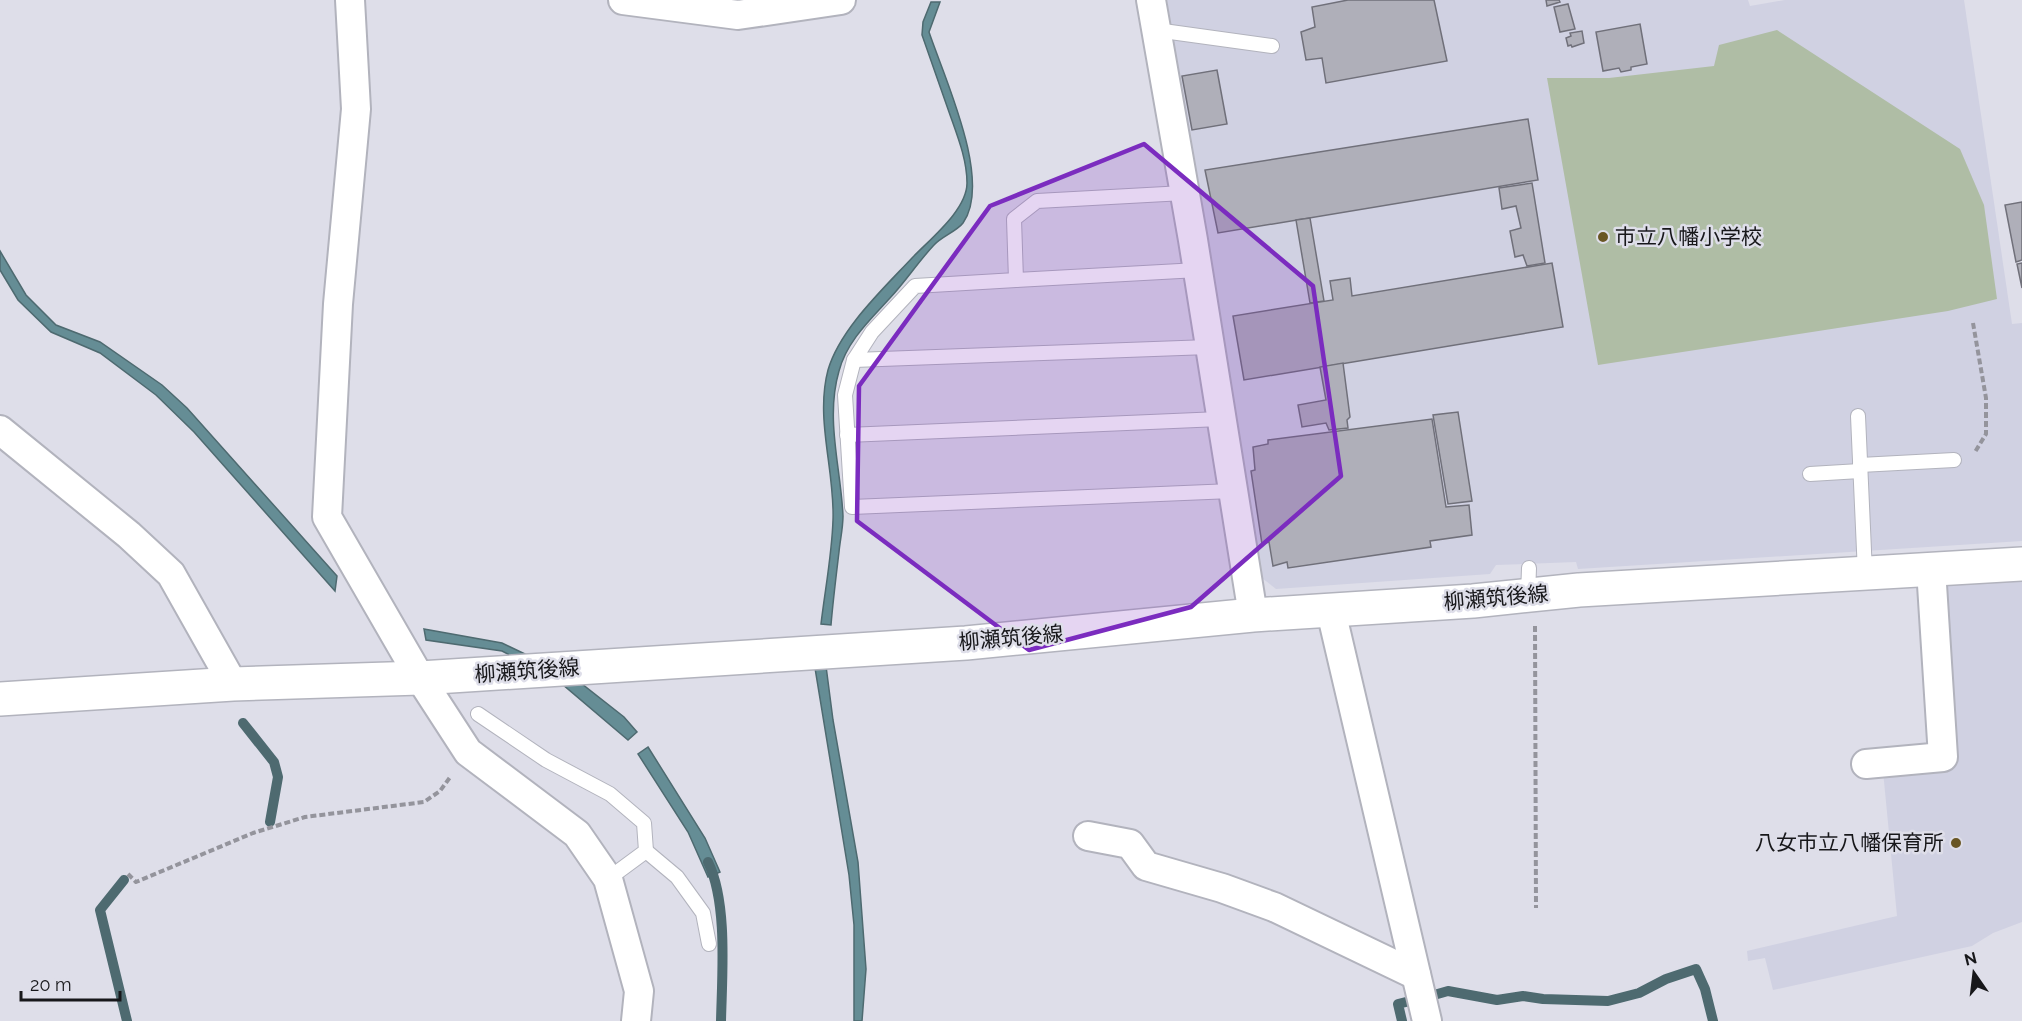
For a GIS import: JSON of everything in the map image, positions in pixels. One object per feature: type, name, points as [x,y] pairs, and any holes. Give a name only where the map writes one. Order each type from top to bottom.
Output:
[{"type":"main road","name":"柳瀬筑後線","points":[[0,699],[233,684],[420,678],[966,643],[1253,615],[1330,611],[1531,586],[1865,573],[2022,564]]},
{"type":"street","points":[[351,0],[356,109],[338,304],[327,518],[420,678],[468,753],[577,834],[608,879],[639,991],[636,1021]]},
{"type":"street","points":[[623,0],[738,15],[841,0]]},
{"type":"street","points":[[1151,0],[1198,270],[1253,615]]},
{"type":"street","points":[[0,430],[129,535],[171,574],[233,684]]},
{"type":"street","points":[[1866,764],[1943,757],[1931,569]]},
{"type":"street","points":[[1330,611],[1427,1021]]},
{"type":"street","points":[[1088,836],[1130,844],[1146,866],[1222,888],[1274,907],[1416,975]]},
{"type":"lane","points":[[1156,30],[1272,46]]},
{"type":"lane","points":[[1016,280],[1014,219],[1036,201],[1184,193]]},
{"type":"lane","points":[[1198,270],[915,286],[872,332],[854,360],[844,395],[852,507],[1232,491]]},
{"type":"lane","points":[[854,360],[1209,347]]},
{"type":"lane","points":[[1858,416],[1865,573]]},
{"type":"lane","points":[[847,435],[1220,419]]},
{"type":"lane","points":[[1810,474],[1954,460]]},
{"type":"lane","points":[[478,714],[546,760],[610,794],[644,823],[646,851],[677,877],[702,914],[709,944]]},
{"type":"lane","points":[[608,879],[646,851]]},
{"type":"path","points":[[1954,460],[1976,451],[1986,434],[1986,398],[1973,322]]},
{"type":"path","points":[[1531,586],[1536,908]]},
{"type":"path","points":[[128,874],[136,882],[253,833],[305,817],[424,802],[440,791],[468,753]]},
{"type":"highlighted area","points":[[1144,144],[1313,286],[1341,476],[1191,607],[1029,650],[857,521],[859,386],[990,206]]},
{"type":"shaded area","name":"市立八幡小学校","points":[[1167,0],[1748,0],[1750,6],[1785,0],[1964,0],[2012,324],[2022,323],[2022,541],[1578,569],[1576,562],[1496,565],[1490,574],[1276,589],[1262,578]]},
{"type":"shaded area","points":[[931,2],[940,2],[929,32],[963,129],[972,182],[971,205],[963,223],[928,251],[896,292],[860,331],[839,371],[833,407],[843,525],[831,625],[821,624],[833,520],[833,501],[824,426],[828,370],[842,340],[864,310],[954,214],[961,203],[967,183],[961,147],[922,35],[923,22]]},
{"type":"shaded area","points":[[0,251],[26,295],[56,325],[100,342],[162,385],[187,408],[337,576],[335,591],[194,432],[156,395],[100,353],[51,332],[18,300],[0,270]]},
{"type":"shaded area","name":"八女市立八幡保育所","points":[[2022,572],[2022,922],[1993,933],[1972,946],[1773,990],[1765,958],[1748,961],[1747,951],[1897,916],[1883,771],[1953,767],[1942,576]]},
{"type":"shaded area","points":[[424,629],[502,643],[573,677],[624,717],[637,732],[628,740],[556,679],[502,651],[426,640]]},
{"type":"shaded area","points":[[826,666],[858,862],[866,969],[862,1021],[854,1021],[854,925],[849,875],[815,668]]},
{"type":"shaded area","points":[[648,747],[705,838],[720,872],[708,877],[688,832],[638,754]]},
{"type":"green space","points":[[1777,30],[1960,149],[1984,205],[1997,299],[1948,311],[1598,365],[1547,78],[1609,78],[1714,66],[1719,45]]},
{"type":"building","points":[[1348,0],[1434,0],[1447,61],[1326,83],[1322,58],[1306,60],[1301,32],[1315,27],[1312,7]]},
{"type":"building","points":[[1546,0],[1559,0],[1560,2],[1547,6]]},
{"type":"building","points":[[1568,4],[1575,29],[1560,32],[1554,7]]},
{"type":"building","points":[[1640,24],[1647,64],[1631,67],[1631,70],[1621,72],[1619,68],[1603,71],[1596,32]]},
{"type":"building","points":[[1582,31],[1584,43],[1568,46],[1566,38],[1571,36],[1570,33]]},
{"type":"building","points":[[1217,70],[1227,124],[1192,130],[1182,76]]},
{"type":"building","points":[[1528,119],[1538,180],[1218,233],[1205,170]]},
{"type":"building","points":[[1532,183],[1545,263],[1527,266],[1523,255],[1515,257],[1510,231],[1521,228],[1516,206],[1502,209],[1499,188]]},
{"type":"building","points":[[2022,202],[2022,260],[2016,262],[2005,205]]},
{"type":"building","points":[[1310,218],[1324,301],[1310,303],[1296,220]]},
{"type":"building","points":[[1552,263],[1563,327],[1244,380],[1233,316],[1333,300],[1330,281],[1350,278],[1352,296]]},
{"type":"building","points":[[2022,263],[2022,288],[2017,264]]},
{"type":"building","points":[[1343,363],[1350,417],[1347,420],[1348,428],[1329,430],[1326,423],[1302,427],[1298,405],[1326,400],[1320,367]]},
{"type":"building","points":[[1458,412],[1472,501],[1448,504],[1433,415]]},
{"type":"building","points":[[1432,419],[1446,507],[1469,505],[1472,535],[1430,541],[1431,547],[1288,568],[1287,562],[1273,566],[1269,542],[1262,544],[1251,471],[1255,470],[1253,447],[1268,444],[1268,440]]},
{"type":"waterway","points":[[243,723],[274,762],[278,777],[270,822]]},
{"type":"waterway","points":[[708,862],[719,898],[721,918],[723,961],[721,1021]]},
{"type":"waterway","points":[[124,880],[100,910],[127,1021]]},
{"type":"waterway","points":[[1427,997],[1448,991],[1497,1000],[1523,996],[1543,999],[1608,1001],[1639,993],[1666,979],[1696,969],[1705,989],[1713,1021]]},
{"type":"waterway","points":[[1402,1021],[1398,1004],[1406,1002]]},
{"type":"place","name":"市立八幡小学校","points":[[1603,237]]},
{"type":"place","name":"八女市立八幡保育所","points":[[1956,843]]}]
